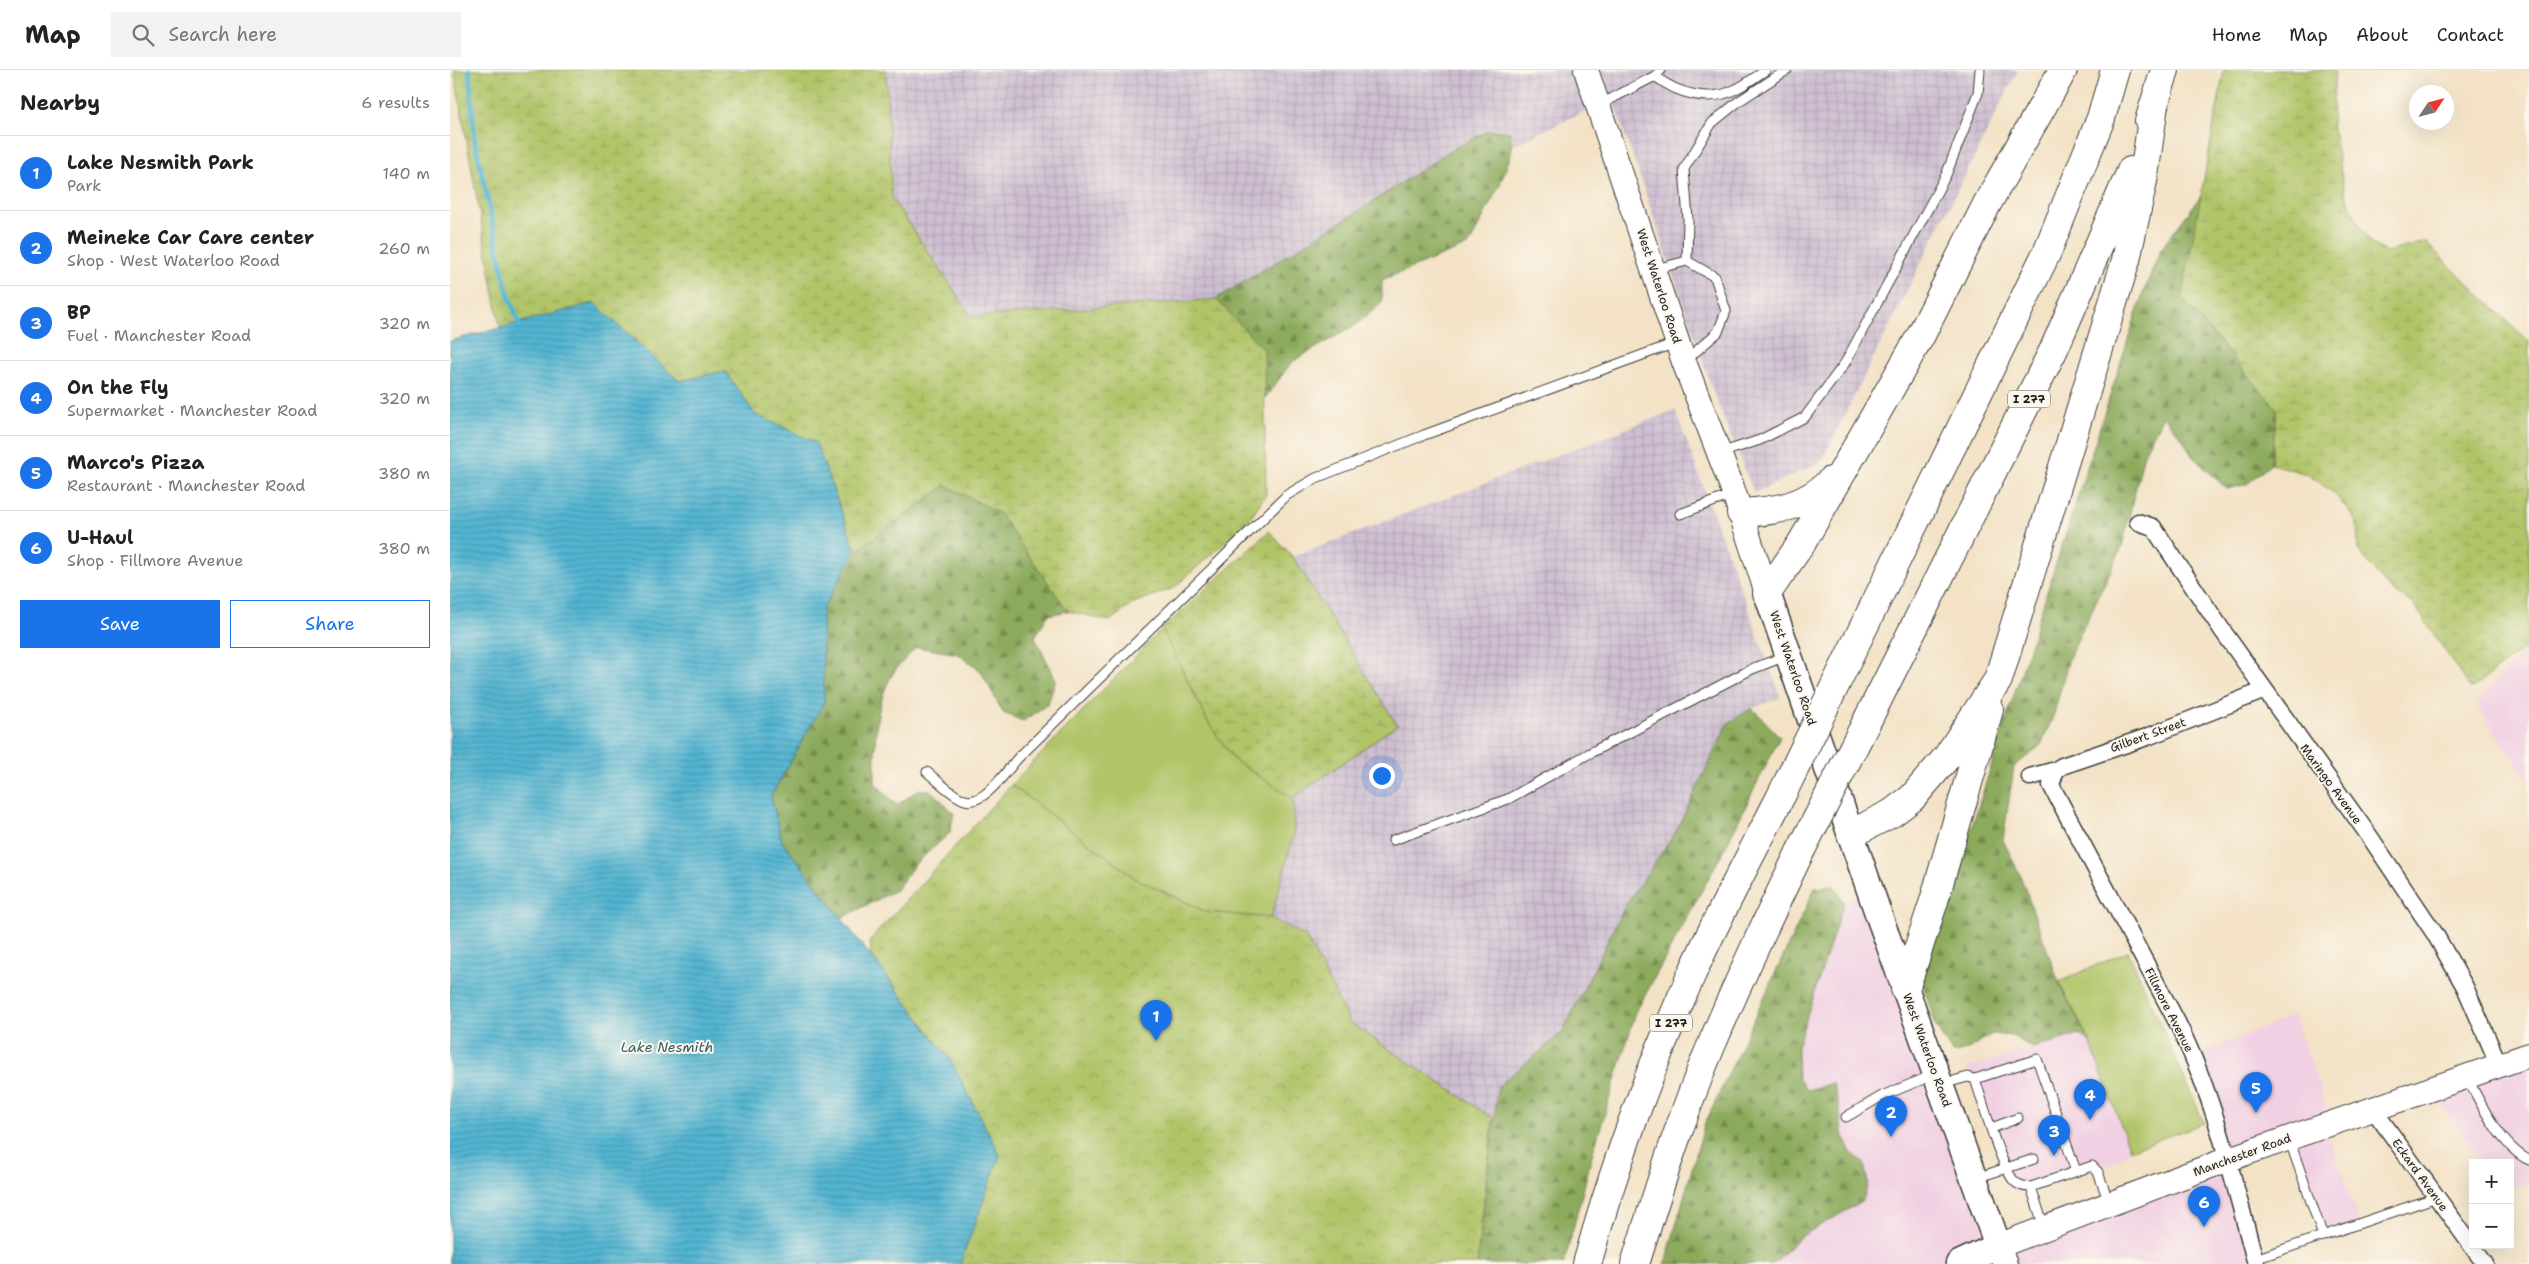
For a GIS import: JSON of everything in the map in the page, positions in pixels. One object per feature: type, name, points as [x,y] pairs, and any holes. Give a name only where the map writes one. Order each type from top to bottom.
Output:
[{"type":"highway","points":[[1767,593],[1801,544],[1923,331],[1988,202],[2063,70]]},
{"type":"highway","name":"I 277","points":[[1587,1264],[1607,1192],[1652,1068],[1691,976],[2047,252],[2101,118],[2115,70]]},
{"type":"highway","name":"I 277","points":[[1635,1264],[1668,1162],[1711,1047],[1762,932],[1800,852],[2054,349],[2112,220],[2141,148],[2165,70]]},
{"type":"highway","points":[[1905,989],[1934,901],[1998,680],[2126,260],[2144,176],[2154,105]]},
{"type":"highway","points":[[1738,503],[1775,510],[1802,503],[1820,492],[1848,461]]},
{"type":"highway","points":[[1851,834],[1892,814],[1912,798],[1947,757],[1998,680]]},
{"type":"main road","name":"West Waterloo Road","points":[[1586,70],[1681,352],[1738,503],[1767,593],[1905,989],[2001,1255]]},
{"type":"main road","name":"Manchester Road","points":[[1959,1264],[2001,1255],[2044,1228],[2229,1159],[2529,1055]]},
{"type":"street","name":"Maringo Avenue","points":[[2138,522],[2153,527],[2222,630],[2370,837],[2445,951],[2465,987],[2499,1065]]},
{"type":"street","name":"Gilbert Street","points":[[2030,777],[2056,770],[2062,766],[2147,737],[2265,690]]},
{"type":"street","name":"Fillmore Avenue","points":[[2056,770],[2051,785],[2186,1040],[2229,1159],[2256,1262]]},
{"type":"street","name":"Eckard Avenue","points":[[2373,1109],[2485,1264]]},
{"type":"lane","points":[[1599,105],[1658,73],[1666,85],[1687,94],[1718,96],[1736,90],[1766,70]]},
{"type":"lane","points":[[1687,261],[1688,219],[1684,169],[1712,123],[1739,101],[1787,70]]},
{"type":"lane","points":[[1719,454],[1760,440],[1805,417],[1845,363],[1946,175],[1978,93],[1980,70]]},
{"type":"lane","points":[[927,772],[964,800],[972,801],[989,792],[1018,758],[1287,495],[1316,478],[1424,435],[1681,352],[1718,332],[1726,311],[1715,277],[1687,261],[1654,269]]},
{"type":"lane","points":[[1680,514],[1738,503]]},
{"type":"lane","points":[[1393,840],[1508,799],[1590,753],[1743,674],[1789,655]]},
{"type":"lane","points":[[1846,1117],[1882,1096],[1938,1079],[1968,1077],[1975,1079],[2037,1059],[2049,1107],[2063,1148],[2076,1171]]},
{"type":"lane","points":[[2467,1077],[2484,1111],[2518,1154],[2529,1160]]},
{"type":"lane","points":[[1975,1079],[1992,1128],[2015,1182],[2022,1187],[2031,1187],[2092,1166],[2098,1172],[2109,1204]]},
{"type":"lane","points":[[1992,1128],[2018,1118]]},
{"type":"lane","points":[[2289,1138],[2323,1236]]},
{"type":"lane","points":[[1974,1178],[2008,1169],[2034,1159]]},
{"type":"lane","points":[[2031,1187],[2044,1228]]},
{"type":"lane","points":[[2256,1262],[2323,1236],[2437,1198]]},
{"type":"shaded area","points":[[886,70],[1586,70],[1599,105],[1327,232],[1216,299],[972,317],[892,198]]},
{"type":"shaded area","points":[[1602,70],[2018,70],[1821,462],[1754,493],[1714,394]]},
{"type":"shaded area","points":[[1675,410],[1781,698],[1752,708],[1728,723],[1677,830],[1625,906],[1562,1033],[1498,1086],[1493,1118],[1350,1023],[1306,937],[1271,918],[1294,835],[1293,798],[1396,725],[1293,557]]},
{"type":"shaded area","points":[[2529,645],[2529,781],[2476,704]]},
{"type":"shaded area","points":[[1870,890],[1998,1245],[2229,1159],[2256,1264],[2005,1264],[1998,1246],[1959,1264],[1773,1264],[1800,1237],[1863,1201],[1867,1183],[1864,1163],[1850,1151],[1842,1132],[1840,1110],[1833,1083],[1807,1090],[1798,1078],[1797,1047],[1844,902]]},
{"type":"shaded area","points":[[2294,1015],[2332,1124],[2325,1126],[2360,1224],[2323,1236],[2289,1139],[2229,1159],[2193,1057]]},
{"type":"shaded area","points":[[2080,1034],[2090,1042],[2130,1150],[2118,1160],[2079,1176],[2017,1192],[2008,1186],[1967,1068]]},
{"type":"shaded area","points":[[2529,1055],[2529,1185],[2514,1185],[2514,1159],[2479,1159],[2432,1090]]},
{"type":"green space","points":[[454,70],[886,70],[892,198],[972,317],[1216,299],[1264,350],[1266,494],[1248,521],[1174,588],[1136,602],[1109,621],[1068,611],[999,513],[946,485],[856,551],[816,443],[755,414],[725,371],[679,381],[594,303],[500,328]]},
{"type":"green space","points":[[2224,70],[2335,70],[2332,124],[2345,194],[2361,229],[2371,243],[2386,252],[2425,242],[2529,342],[2529,645],[2471,689],[2414,605],[2388,587],[2358,550],[2357,522],[2335,494],[2307,474],[2271,464],[2277,409],[2182,298]]},
{"type":"green space","points":[[1489,130],[1510,132],[1512,151],[1501,182],[1469,245],[1382,280],[1382,303],[1357,324],[1292,362],[1265,398],[1264,350],[1216,299],[1368,205],[1448,152]]},
{"type":"green space","points":[[2201,196],[2182,298],[2277,409],[2271,464],[2247,484],[2227,489],[2192,456],[2183,439],[2163,416],[2144,453],[2122,547],[2069,658],[2054,714],[2041,745],[2014,767],[2003,840],[2020,875],[2061,988],[2090,1042],[2079,1034],[2033,1048],[2012,1036],[1992,1034],[1968,1049],[1953,1054],[1936,1027],[1922,982],[2142,296],[2161,249]]},
{"type":"green space","points":[[945,485],[999,513],[1068,611],[1048,615],[1035,637],[1056,680],[1048,704],[1023,721],[1003,713],[981,671],[958,654],[916,647],[896,669],[885,689],[878,715],[875,783],[897,805],[918,790],[930,790],[954,813],[950,833],[915,864],[896,890],[842,918],[782,841],[771,796],[824,702],[822,610],[856,551]]},
{"type":"green space","points":[[1269,531],[1293,557],[1397,725],[1293,798],[1235,761],[1208,722],[1162,629]]},
{"type":"green space","points":[[1162,629],[1208,722],[1235,761],[1293,798],[1294,834],[1271,918],[1206,912],[1135,878],[1011,785]]},
{"type":"green space","points":[[1752,708],[1780,737],[1726,846],[1636,1012],[1593,1152],[1564,1264],[1477,1264],[1498,1086],[1562,1033],[1625,906],[1677,830],[1728,723]]},
{"type":"green space","points":[[1011,785],[1135,878],[1206,912],[1271,918],[1306,937],[1350,1023],[1493,1118],[1477,1264],[960,1264],[1000,1155],[950,1059],[871,955],[870,940]]},
{"type":"green space","points":[[1834,886],[1844,902],[1797,1047],[1798,1078],[1807,1090],[1833,1083],[1840,1110],[1842,1132],[1850,1151],[1864,1163],[1868,1183],[1863,1201],[1800,1237],[1773,1264],[1665,1264],[1704,1126],[1815,888]]},
{"type":"green space","points":[[2128,951],[2204,1123],[2130,1150],[2090,1042],[2059,982]]},
{"type":"water","name":"Lake Nesmith","points":[[594,303],[679,381],[725,371],[755,414],[816,443],[856,551],[822,610],[824,702],[771,796],[782,841],[950,1059],[1000,1155],[960,1264],[450,1264],[450,341]]},
{"type":"waterway","points":[[469,70],[475,141],[507,291],[519,323]]},
{"type":"place","name":"Lake Nesmith Park","points":[[1156,1041]]},
{"type":"place","name":"Marco's Pizza","points":[[2256,1113]]},
{"type":"place","name":"On the Fly","points":[[2090,1120]]},
{"type":"place","name":"Meineke Car Care center","points":[[1891,1137]]},
{"type":"place","name":"BP","points":[[2054,1156]]},
{"type":"place","name":"U-Haul","points":[[2204,1227]]}]
